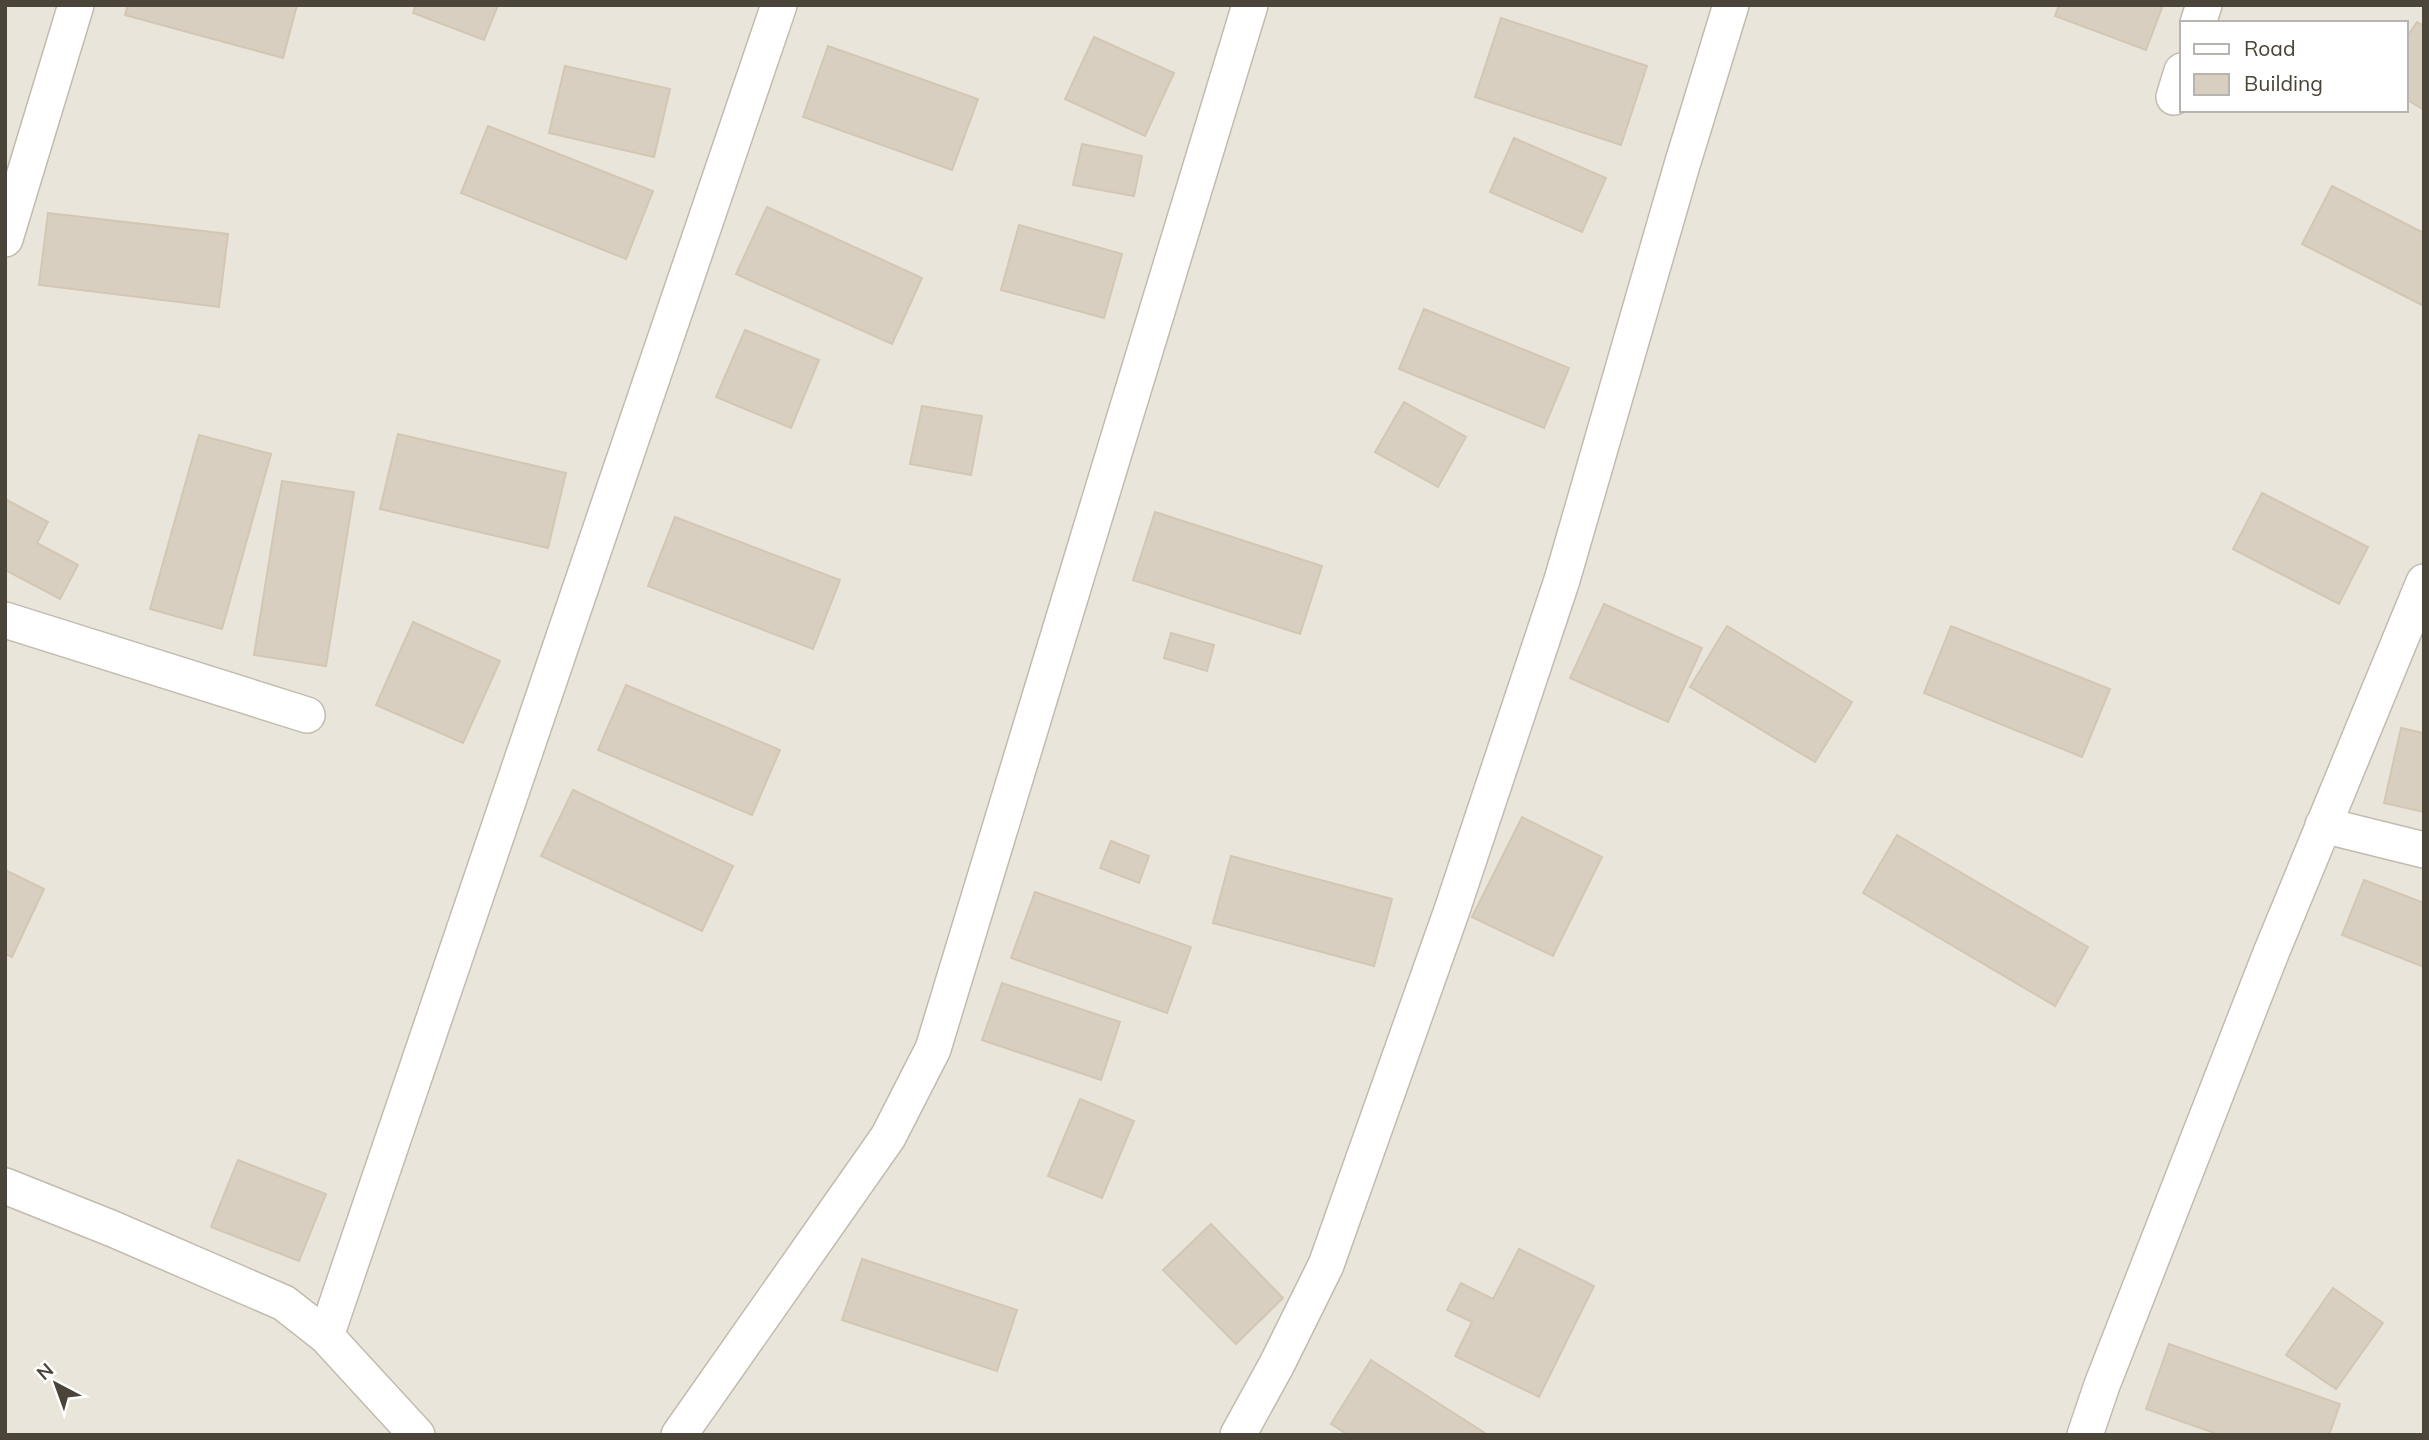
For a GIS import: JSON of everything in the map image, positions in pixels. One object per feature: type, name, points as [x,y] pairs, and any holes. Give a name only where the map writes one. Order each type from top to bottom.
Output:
[{"type":"street","points":[[5,239],[76,5]]},
{"type":"street","points":[[326,1336],[779,5]]},
{"type":"street","points":[[678,1435],[888,1137],[933,1049],[1251,5]]},
{"type":"street","points":[[1238,1435],[1326,1265],[1452,910],[1562,580],[1731,5]]},
{"type":"street","points":[[2085,1435],[2102,1385],[2323,825],[2424,582]]},
{"type":"street","points":[[5,620],[307,715]]},
{"type":"street","points":[[2323,825],[2424,850]]},
{"type":"street","points":[[5,1186],[113,1229],[284,1303],[326,1336],[417,1435]]},
{"type":"shaded area","points":[[5,5],[2424,5],[2424,1435],[5,1435]]},
{"type":"building","points":[[128,5],[297,5],[283,58],[125,15]]},
{"type":"building","points":[[416,5],[498,5],[484,40],[413,13]]},
{"type":"building","points":[[2059,5],[2163,5],[2146,50],[2055,16]]},
{"type":"building","points":[[1501,18],[1647,66],[1621,145],[1475,97]]},
{"type":"building","points":[[2417,22],[2424,26],[2424,110],[2408,100],[2408,35]]},
{"type":"building","points":[[1094,37],[1174,73],[1145,136],[1065,99]]},
{"type":"building","points":[[828,46],[978,99],[952,170],[803,117]]},
{"type":"building","points":[[565,66],[670,89],[654,157],[549,133]]},
{"type":"building","points":[[488,126],[653,191],[626,259],[461,193]]},
{"type":"building","points":[[1514,138],[1606,178],[1582,232],[1490,192]]},
{"type":"building","points":[[1082,144],[1142,156],[1134,196],[1073,185]]},
{"type":"building","points":[[2332,186],[2424,233],[2424,306],[2302,244]]},
{"type":"building","points":[[767,207],[922,278],[892,344],[736,274]]},
{"type":"building","points":[[48,213],[228,234],[219,307],[39,285]]},
{"type":"building","points":[[1019,225],[1122,254],[1104,318],[1001,290]]},
{"type":"building","points":[[1424,309],[1569,368],[1544,428],[1399,369]]},
{"type":"building","points":[[745,330],[819,360],[791,428],[716,397]]},
{"type":"building","points":[[1404,402],[1466,437],[1438,487],[1375,452]]},
{"type":"building","points":[[922,406],[982,416],[971,475],[910,464]]},
{"type":"building","points":[[398,434],[566,473],[548,548],[380,509]]},
{"type":"building","points":[[199,435],[271,454],[222,629],[150,609]]},
{"type":"building","points":[[282,481],[354,492],[326,666],[254,655]]},
{"type":"building","points":[[2262,493],[2368,547],[2339,604],[2233,549]]},
{"type":"building","points":[[5,499],[48,522],[37,543],[78,565],[60,599],[5,570]]},
{"type":"building","points":[[1155,512],[1322,566],[1300,634],[1133,580]]},
{"type":"building","points":[[675,517],[840,580],[813,649],[648,586]]},
{"type":"building","points":[[1604,604],[1702,648],[1668,722],[1570,678]]},
{"type":"building","points":[[413,622],[500,661],[463,743],[376,705]]},
{"type":"building","points":[[1727,626],[1852,702],[1815,762],[1690,687]]},
{"type":"building","points":[[1951,626],[2110,689],[2082,757],[1924,693]]},
{"type":"building","points":[[1171,633],[1214,645],[1207,671],[1164,658]]},
{"type":"building","points":[[626,685],[780,750],[752,815],[598,750]]},
{"type":"building","points":[[2401,728],[2424,733],[2424,812],[2384,803]]},
{"type":"building","points":[[573,790],[733,866],[702,931],[541,856]]},
{"type":"building","points":[[1522,817],[1602,857],[1553,956],[1472,917]]},
{"type":"building","points":[[1897,835],[2088,947],[2055,1006],[1863,893]]},
{"type":"building","points":[[1111,841],[1149,856],[1139,883],[1100,868]]},
{"type":"building","points":[[1231,856],[1392,899],[1374,966],[1213,923]]},
{"type":"building","points":[[5,870],[44,889],[12,957],[5,954]]},
{"type":"building","points":[[2364,880],[2424,903],[2424,967],[2342,935]]},
{"type":"building","points":[[1035,892],[1191,947],[1167,1013],[1011,958]]},
{"type":"building","points":[[1002,983],[1120,1022],[1101,1080],[982,1040]]},
{"type":"building","points":[[1080,1099],[1134,1121],[1102,1198],[1048,1176]]},
{"type":"building","points":[[238,1160],[326,1194],[299,1261],[211,1227]]},
{"type":"building","points":[[1211,1224],[1283,1298],[1236,1344],[1163,1270]]},
{"type":"building","points":[[1519,1249],[1594,1286],[1539,1397],[1455,1356],[1472,1322],[1447,1310],[1461,1283],[1493,1299]]},
{"type":"building","points":[[862,1259],[1017,1310],[997,1371],[842,1320]]},
{"type":"building","points":[[2333,1288],[2383,1323],[2336,1389],[2286,1355]]},
{"type":"building","points":[[2169,1344],[2340,1404],[2329,1435],[2220,1435],[2146,1409]]},
{"type":"building","points":[[1371,1360],[1488,1435],[1348,1435],[1331,1424]]}]
